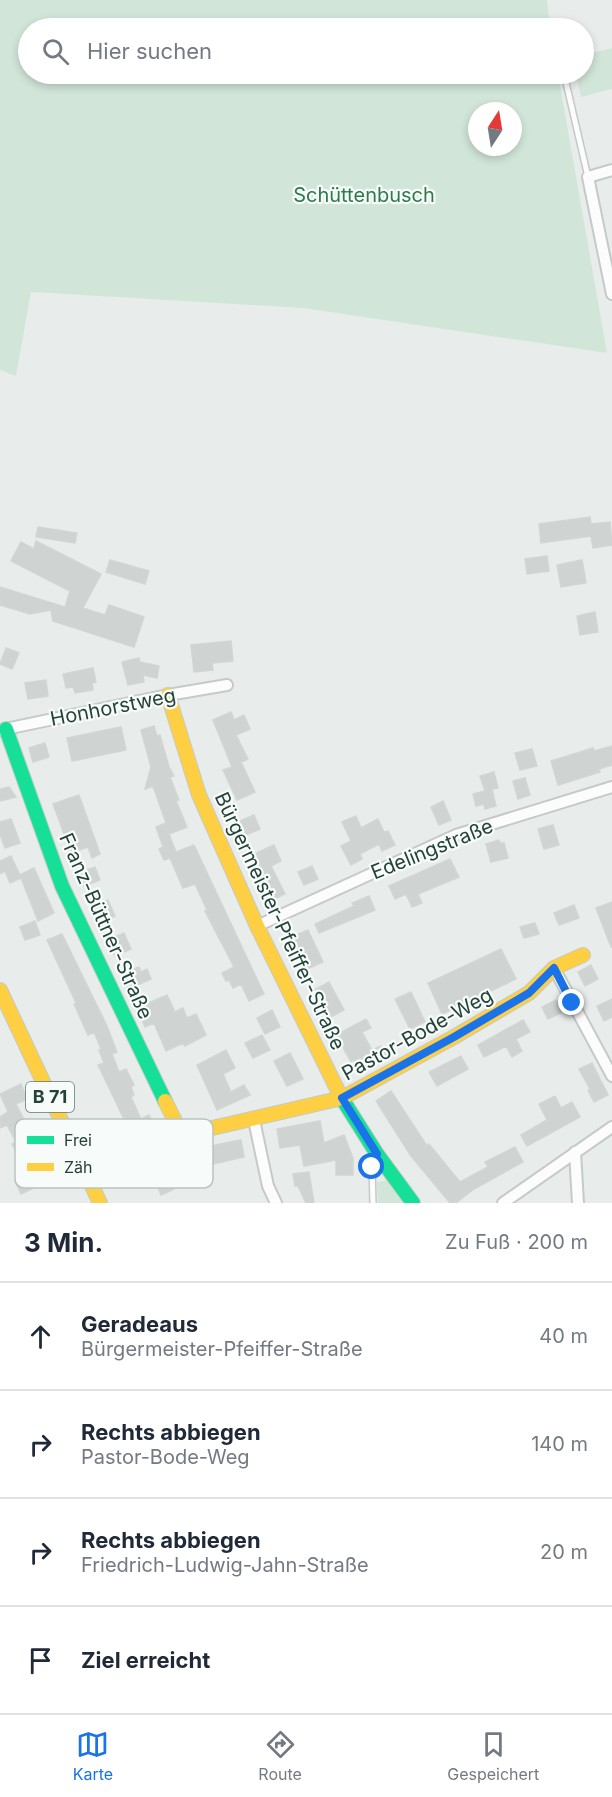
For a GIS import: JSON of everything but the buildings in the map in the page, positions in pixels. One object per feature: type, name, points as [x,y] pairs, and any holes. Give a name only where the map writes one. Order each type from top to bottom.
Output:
[{"type":"street","points":[[612,170],[588,177],[610,275],[612,294]]},
{"type":"street","name":"Honhorstweg","points":[[3,730],[168,695],[227,685]]},
{"type":"street","name":"Bürgermeister-Pfeiffer-Straße","points":[[168,695],[199,795],[257,926],[342,1098],[377,1154],[413,1203]]},
{"type":"street","name":"Franz-Büttner-Straße","points":[[3,730],[62,886],[174,1119]]},
{"type":"street","name":"Edelingstraße","points":[[257,926],[456,835],[612,787]]},
{"type":"street","points":[[583,955],[554,968],[612,1076]]},
{"type":"street","name":"Pastor-Bode-Weg","points":[[213,1129],[342,1098],[529,993],[554,968]]},
{"type":"street","name":"B 71","points":[[0,990],[61,1119]]},
{"type":"street","points":[[254,1120],[268,1186],[276,1203]]},
{"type":"street","points":[[503,1203],[612,1127]]},
{"type":"street","points":[[575,1152],[578,1203]]},
{"type":"street","name":"B 71","points":[[93,1188],[100,1203]]},
{"type":"lane","points":[[566,84],[588,177]]},
{"type":"lane","points":[[373,1203],[372,1167],[377,1154]]},
{"type":"green space","name":"Schüttenbusch","points":[[0,0],[547,0],[549,18],[18,18],[18,84],[560,84],[607,353],[303,308],[31,292],[16,376],[0,370]]},
{"type":"green space","points":[[612,48],[612,89],[581,97],[578,84],[594,84],[594,52]]},
{"type":"green space","points":[[389,1180],[406,1203],[378,1203],[377,1182]]},
{"type":"traffic: fast","points":[[6,729],[62,886],[165,1101]]},
{"type":"traffic: fast","points":[[341,1097],[377,1154],[413,1203]]},
{"type":"traffic: slow","points":[[168,695],[199,795],[257,926],[341,1097]]},
{"type":"traffic: slow","points":[[213,1128],[342,1098],[529,993],[554,968],[583,955]]},
{"type":"traffic: slow","points":[[0,990],[61,1119]]},
{"type":"traffic: slow","points":[[165,1101],[174,1119]]},
{"type":"traffic: slow","points":[[93,1188],[100,1203]]},
{"type":"route","points":[[372,1167],[377,1154],[342,1098],[529,993],[554,968],[572,1003]]}]
